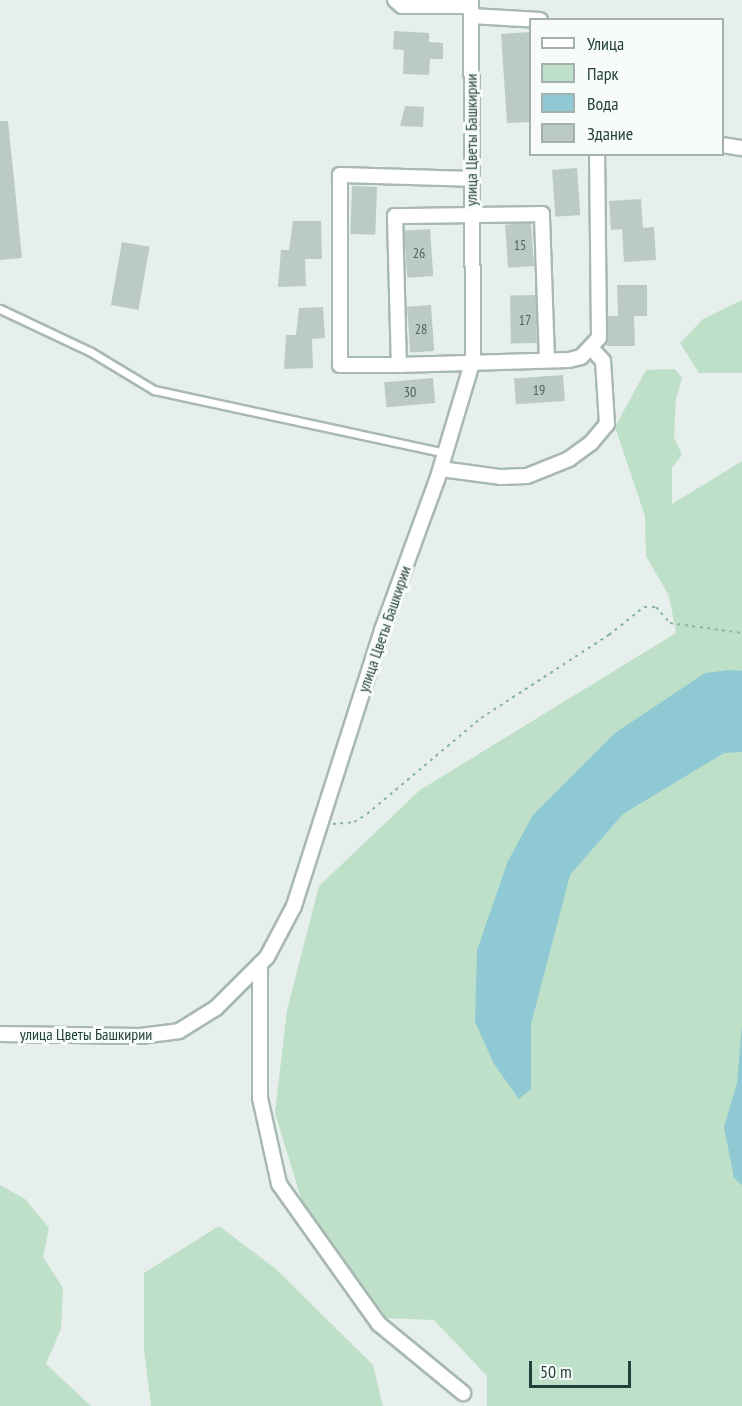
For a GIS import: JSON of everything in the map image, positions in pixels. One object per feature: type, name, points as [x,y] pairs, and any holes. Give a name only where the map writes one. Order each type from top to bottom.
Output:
[{"type":"street","points":[[395,0],[402,6],[471,7],[529,18]]},
{"type":"street","name":"улица Цветы Башкирии","points":[[0,1034],[140,1036],[179,1031],[216,1008],[260,964],[294,906],[382,630],[441,469],[473,360],[471,7]]},
{"type":"street","points":[[724,145],[742,148]]},
{"type":"street","points":[[472,179],[340,175],[340,365],[547,360],[575,358],[593,350],[599,338],[597,156]]},
{"type":"street","points":[[399,365],[395,216],[542,214],[547,360]]},
{"type":"street","points":[[441,469],[501,477],[527,476],[569,459],[591,443],[607,424],[603,362],[593,350]]},
{"type":"street","points":[[260,964],[260,1098],[279,1184],[379,1324],[464,1393]]},
{"type":"lane","points":[[0,309],[91,352],[154,390],[446,453]]},
{"type":"path","points":[[320,825],[354,822],[481,718],[644,607],[656,607],[670,623],[742,633]]},
{"type":"green space","points":[[742,300],[742,373],[699,373],[680,343],[703,319]]},
{"type":"green space","points":[[675,369],[682,378],[676,399],[674,437],[682,455],[672,468],[672,504],[742,461],[742,1406],[487,1406],[487,1376],[434,1320],[383,1318],[312,1234],[275,1113],[287,1010],[319,886],[420,790],[676,633],[669,596],[646,556],[645,516],[615,427],[646,370]]},
{"type":"green space","points":[[0,1185],[25,1199],[49,1228],[43,1257],[63,1288],[61,1329],[46,1364],[91,1406],[0,1406]]},
{"type":"green space","points":[[219,1226],[276,1269],[373,1365],[383,1406],[151,1406],[144,1349],[144,1273]]},
{"type":"water","points":[[742,671],[742,752],[724,753],[623,814],[570,875],[531,1024],[531,1089],[519,1099],[494,1064],[475,1022],[477,950],[508,861],[533,815],[615,733],[705,673]]},
{"type":"water","points":[[742,1025],[742,1185],[734,1178],[724,1127],[737,1083]]},
{"type":"building","points":[[394,31],[429,33],[429,42],[443,43],[443,59],[430,59],[429,75],[403,74],[404,50],[393,49]]},
{"type":"building","points":[[529,32],[529,122],[507,123],[501,34]]},
{"type":"building","points":[[405,106],[424,107],[423,127],[400,126]]},
{"type":"building","points":[[0,121],[8,121],[22,258],[0,260]]},
{"type":"building","points":[[577,168],[580,215],[555,217],[552,170]]},
{"type":"building","points":[[352,186],[377,187],[375,235],[350,234]]},
{"type":"building","points":[[641,199],[643,228],[654,227],[656,260],[624,262],[622,229],[611,230],[609,201]]},
{"type":"building","points":[[293,221],[321,221],[322,259],[305,259],[306,286],[278,287],[281,250],[289,250]]},
{"type":"building","points":[[531,223],[534,266],[508,268],[505,225]]},
{"type":"building","points":[[430,229],[433,276],[407,278],[404,231]]},
{"type":"building","points":[[122,242],[150,247],[138,310],[111,305]]},
{"type":"building","points":[[617,285],[647,285],[647,316],[634,316],[635,346],[607,346],[608,316],[618,316]]},
{"type":"building","points":[[510,295],[536,295],[537,343],[511,343]]},
{"type":"building","points":[[431,305],[434,351],[410,353],[407,307]]},
{"type":"building","points":[[323,307],[325,338],[312,339],[313,368],[284,369],[286,335],[296,335],[299,308]]},
{"type":"building","points":[[563,375],[565,401],[516,404],[514,378]]},
{"type":"building","points":[[433,378],[435,403],[386,407],[384,382]]}]
